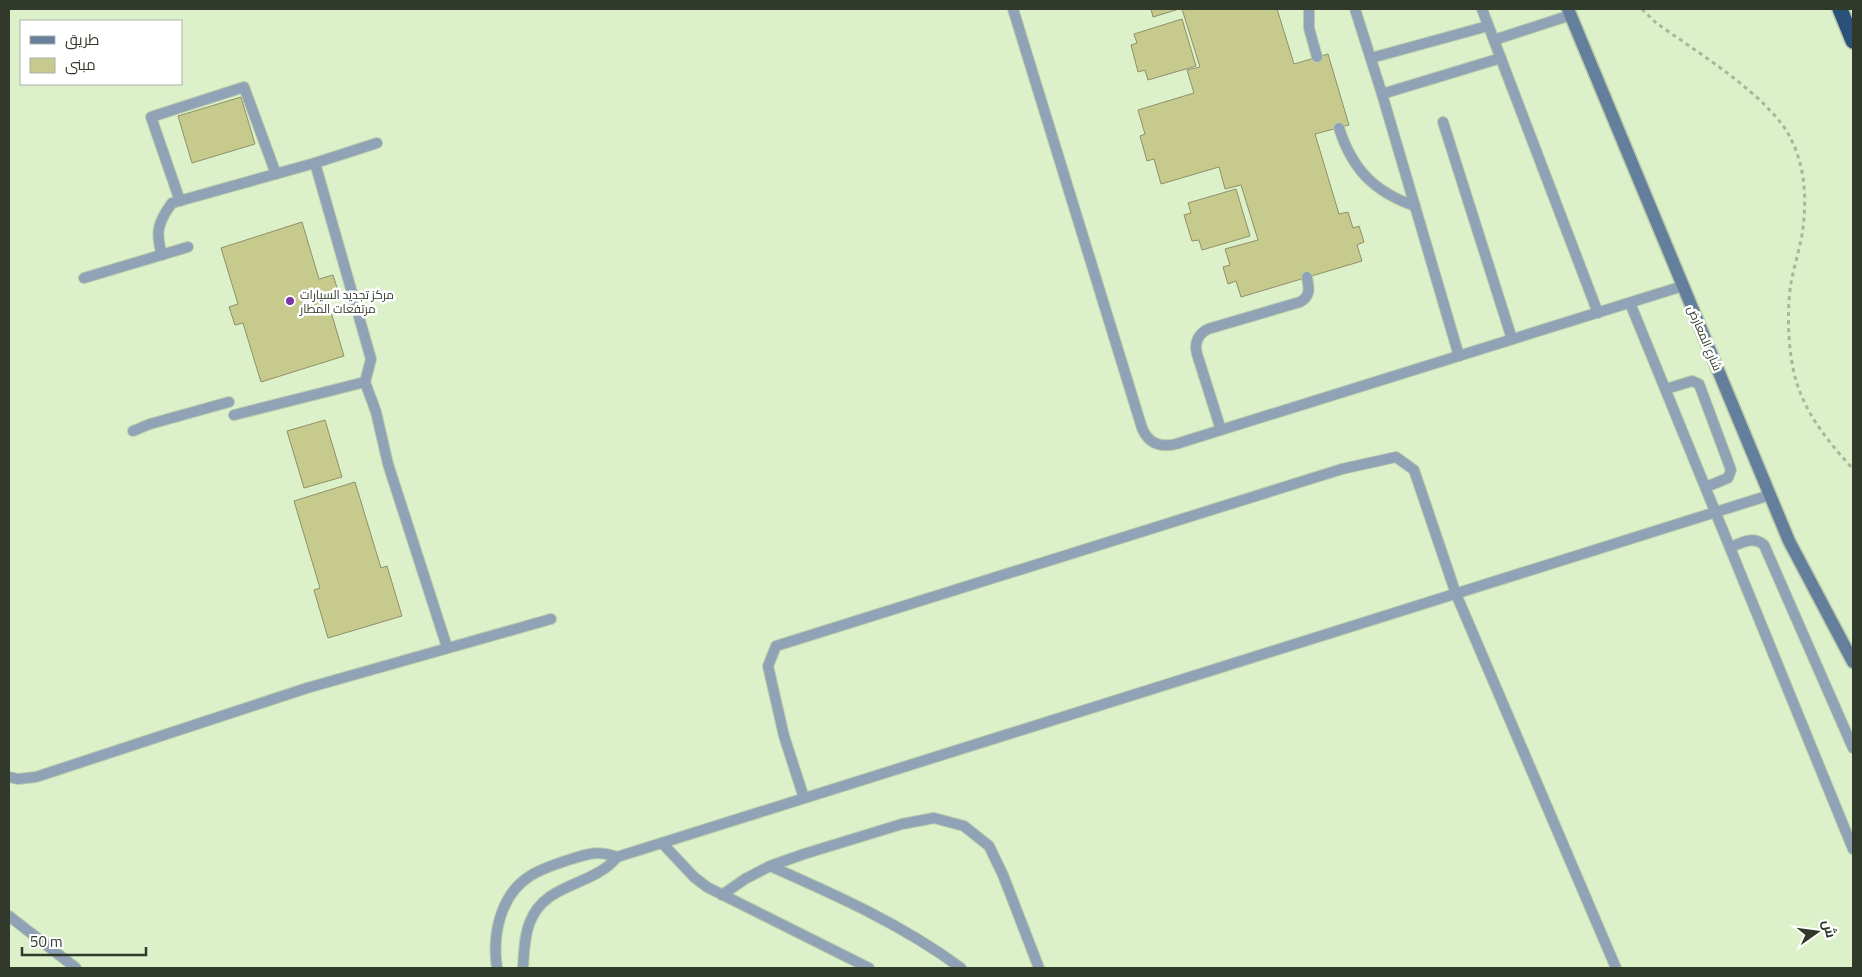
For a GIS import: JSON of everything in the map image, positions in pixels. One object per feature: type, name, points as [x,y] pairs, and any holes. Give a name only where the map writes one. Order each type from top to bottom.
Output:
[{"type":"highway","points":[[1840,9],[1853,41]]},
{"type":"main road","name":"شارع المعارض","points":[[1569,12],[1789,541],[1853,662]]},
{"type":"lane","points":[[1014,9],[1144,435],[1155,444],[1169,446],[1683,286]]},
{"type":"lane","points":[[1309,9],[1309,28],[1317,57]]},
{"type":"lane","points":[[1355,9],[1459,356]]},
{"type":"lane","points":[[1482,9],[1598,313]]},
{"type":"lane","points":[[1494,40],[1569,12]]},
{"type":"lane","points":[[1371,58],[1488,26]]},
{"type":"lane","points":[[1382,94],[1501,58]]},
{"type":"lane","points":[[180,200],[151,117],[244,87],[276,174]]},
{"type":"lane","points":[[1444,122],[1512,339]]},
{"type":"lane","points":[[1339,128],[1353,161],[1372,183],[1385,193],[1415,206]]},
{"type":"lane","points":[[162,255],[157,229],[165,212],[172,203],[377,143]]},
{"type":"lane","points":[[315,162],[371,358],[365,382],[376,412],[388,464],[447,647]]},
{"type":"lane","points":[[84,278],[188,246]]},
{"type":"lane","points":[[1221,430],[1197,354],[1197,339],[1208,329],[1300,302],[1308,296],[1309,291],[1306,278]]},
{"type":"lane","points":[[1630,303],[1853,849]]},
{"type":"lane","points":[[1666,389],[1692,381],[1699,384],[1731,470],[1728,478],[1706,488]]},
{"type":"lane","points":[[234,415],[365,382]]},
{"type":"lane","points":[[132,431],[150,424],[229,402]]},
{"type":"lane","points":[[804,798],[784,736],[768,666],[776,646],[1333,472],[1396,457],[1414,470],[1456,594],[1616,968]]},
{"type":"lane","points":[[523,968],[529,923],[537,908],[549,896],[602,872],[617,857],[1770,495]]},
{"type":"lane","points":[[1731,547],[1752,540],[1759,541],[1764,545],[1853,748]]},
{"type":"lane","points":[[9,777],[18,779],[36,777],[307,688],[551,619]]},
{"type":"lane","points":[[722,895],[745,879],[770,866],[902,824],[934,818],[964,826],[989,846],[1003,875],[1039,968]]},
{"type":"lane","points":[[662,843],[694,877],[722,895],[869,968]]},
{"type":"lane","points":[[497,968],[496,941],[498,926],[504,906],[515,888],[530,875],[593,852],[606,853],[617,857]]},
{"type":"lane","points":[[770,866],[834,894],[895,926],[961,968]]},
{"type":"lane","points":[[9,916],[76,968]]},
{"type":"path","points":[[1642,9],[1655,22],[1747,88],[1776,117],[1791,139],[1802,169],[1805,197],[1802,234],[1791,284],[1789,336],[1793,368],[1800,392],[1811,414],[1834,448],[1853,469]]},
{"type":"building","points":[[1151,9],[1179,9],[1153,17]]},
{"type":"building","points":[[1182,9],[1277,9],[1294,64],[1328,54],[1349,125],[1315,134],[1339,214],[1348,212],[1353,228],[1359,226],[1364,242],[1357,245],[1362,261],[1241,297],[1236,281],[1228,284],[1223,267],[1230,265],[1225,249],[1258,240],[1241,185],[1225,189],[1219,167],[1161,184],[1154,159],[1147,161],[1140,136],[1145,134],[1138,110],[1194,93],[1187,70],[1200,67]]},
{"type":"building","points":[[1182,19],[1196,66],[1148,80],[1145,70],[1138,72],[1131,45],[1137,43],[1134,34]]},
{"type":"building","points":[[241,97],[255,144],[192,163],[178,116]]},
{"type":"building","points":[[1236,189],[1250,236],[1202,250],[1199,240],[1192,241],[1184,215],[1191,213],[1188,203]]},
{"type":"building","points":[[302,222],[319,279],[333,275],[338,291],[326,295],[344,356],[261,382],[243,323],[235,325],[229,307],[238,304],[221,248]]},
{"type":"building","points":[[325,420],[342,477],[304,488],[287,431]]},
{"type":"building","points":[[355,482],[381,568],[387,566],[402,616],[328,638],[314,590],[320,588],[294,501]]},
{"type":"place","name":"مركز تجديد السيارات مرتفعات المطار","points":[[290,301]]}]
